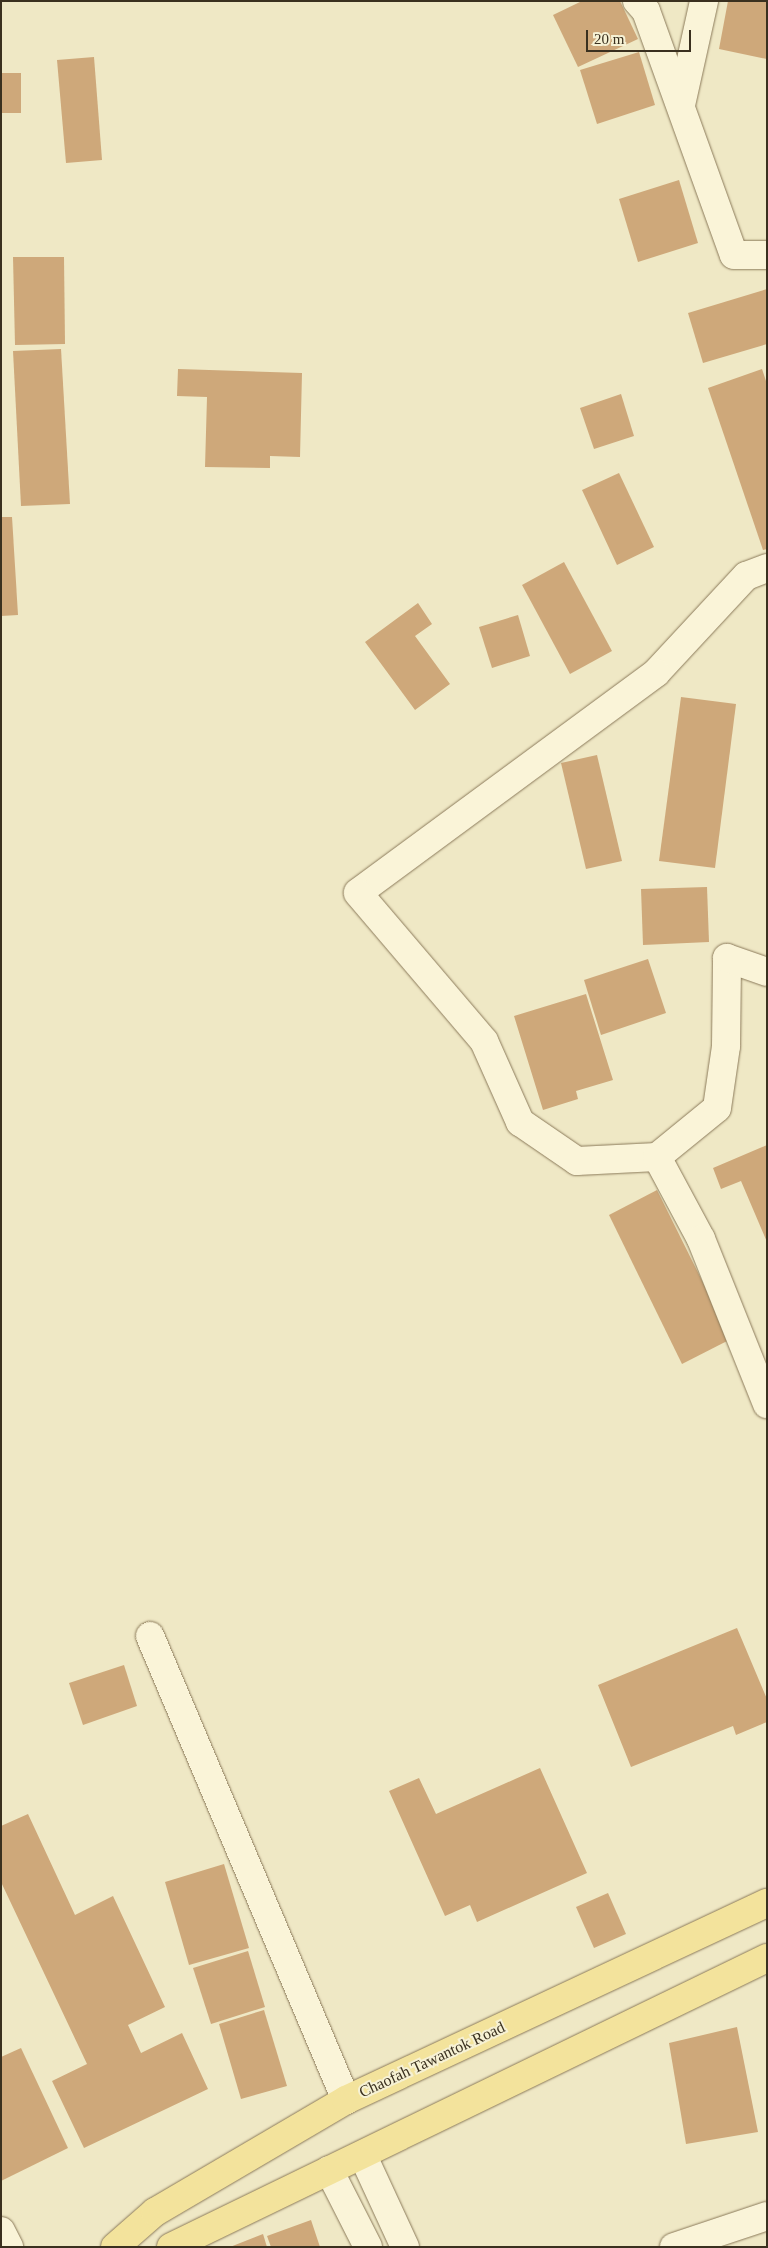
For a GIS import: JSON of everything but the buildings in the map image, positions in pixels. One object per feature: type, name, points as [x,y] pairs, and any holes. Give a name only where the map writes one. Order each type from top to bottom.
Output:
[{"type":"main road","name":"Chaofah Tawantok Road","points":[[115,2247],[155,2212],[346,2100],[767,1903]]},
{"type":"main road","points":[[171,2247],[329,2170],[363,2156],[767,1958]]},
{"type":"street","points":[[637,1],[646,11],[734,255],[767,255]]},
{"type":"street","points":[[681,105],[704,1]]},
{"type":"street","points":[[767,568],[746,576],[656,673],[358,893],[484,1041],[520,1122],[577,1161],[657,1157],[717,1108],[726,1046],[727,958],[767,972]]},
{"type":"street","points":[[657,1157],[701,1238],[767,1404]]},
{"type":"street","points":[[150,1636],[346,2100]]},
{"type":"street","points":[[363,2156],[405,2247]]},
{"type":"street","points":[[329,2170],[368,2247]]},
{"type":"street","points":[[674,2247],[765,2220]]},
{"type":"street","points":[[1,2231],[9,2247]]}]
